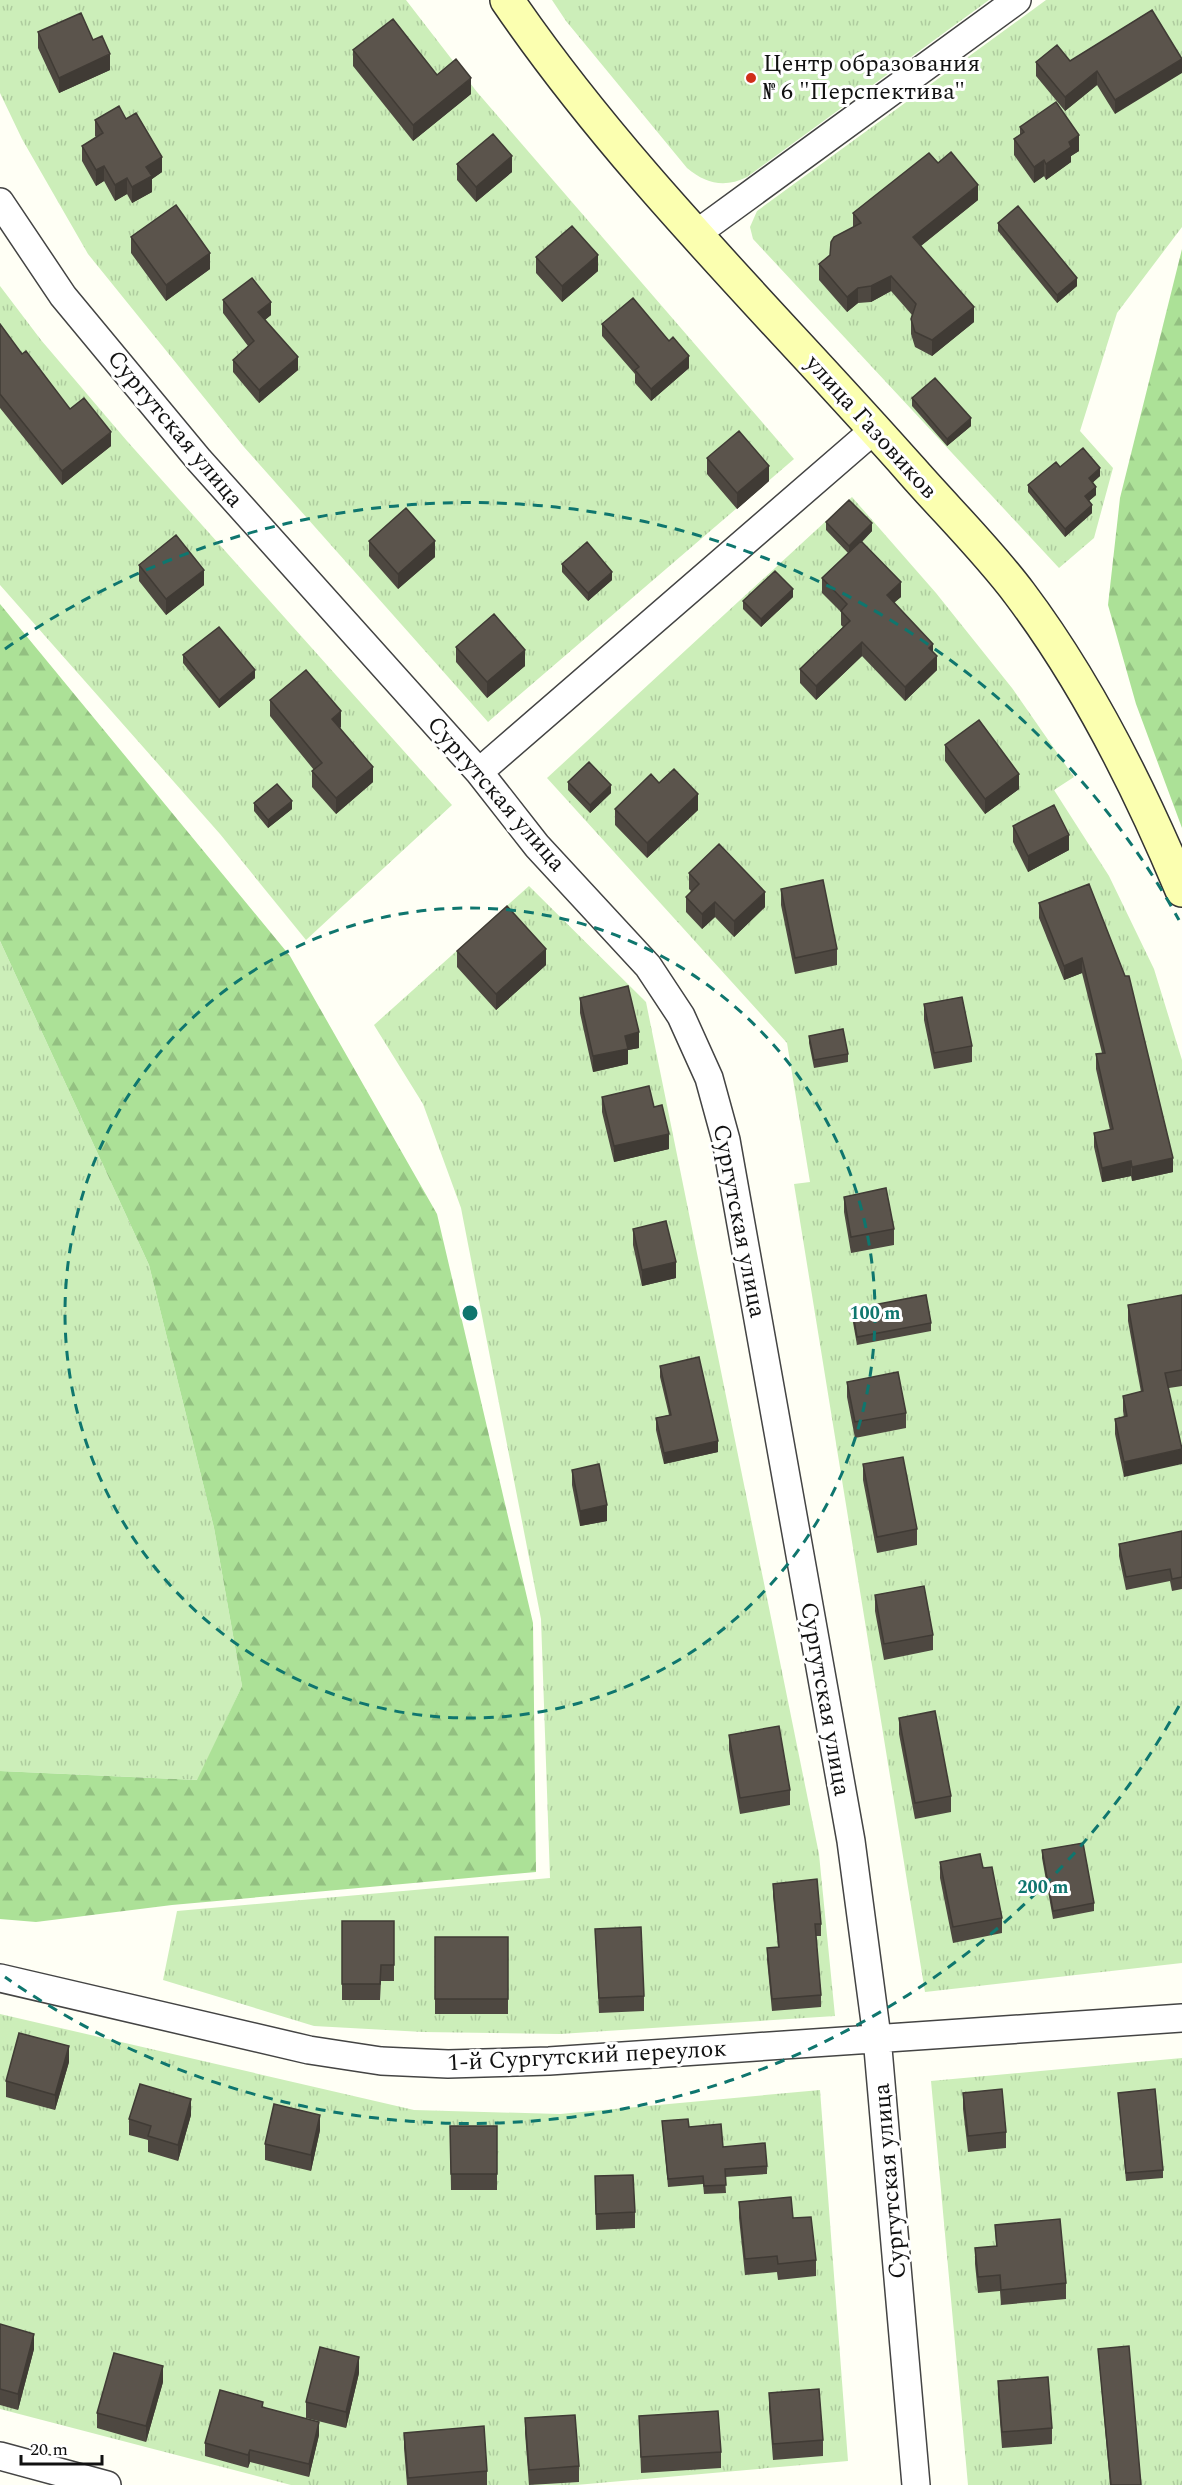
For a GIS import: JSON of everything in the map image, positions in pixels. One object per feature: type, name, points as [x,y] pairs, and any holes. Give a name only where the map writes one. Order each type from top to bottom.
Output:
[{"type":"street","name":"улица Газовиков","points":[[507,0],[544,53],[696,234],[875,429],[1019,592],[1059,652],[1130,775],[1182,890]]},
{"type":"street","points":[[696,234],[1017,0]]},
{"type":"street","name":"Сургутская улица","points":[[0,202],[63,296],[199,460],[479,772],[537,846],[648,966],[681,1016],[709,1078],[726,1140],[849,1830],[877,2037],[916,2485]]},
{"type":"street","points":[[479,772],[875,429]]},
{"type":"street","name":"1-й Сургутский переулок","points":[[0,1978],[309,2050],[381,2061],[448,2064],[549,2061],[1182,2018]]},
{"type":"street","points":[[0,2456],[106,2485]]},
{"type":"green space","points":[[0,0],[406,0],[477,92],[794,459],[488,722],[244,447],[88,254],[22,139],[0,93]]},
{"type":"green space","points":[[552,0],[989,0],[747,177],[731,182],[716,183],[701,178],[687,168],[566,21]]},
{"type":"green space","points":[[1046,0],[1182,0],[1182,227],[1117,313],[1080,431],[1113,468],[1094,538],[1059,568],[753,239],[750,227],[757,211]]},
{"type":"green space","points":[[1182,249],[1182,828],[1136,704],[1108,605],[1120,498]]},
{"type":"green space","points":[[0,286],[41,340],[127,441],[452,805],[306,940],[220,834],[0,585]]},
{"type":"green space","points":[[852,497],[936,593],[1012,688],[1074,777],[1054,790],[1109,876],[1154,969],[1182,1060],[1182,1963],[925,1992],[794,1184],[810,1182],[787,1043],[547,778]]},
{"type":"green space","points":[[0,604],[290,956],[437,1214],[533,1623],[536,1872],[172,1905],[36,1922],[0,1919],[0,1771],[197,1780],[242,1686],[214,1528],[149,1265],[0,941]]},
{"type":"green space","points":[[529,886],[646,1002],[819,1854],[835,2016],[560,2034],[423,2032],[314,2026],[163,1980],[177,1911],[550,1878],[541,1619],[461,1208],[423,1104],[374,1025]]},
{"type":"green space","points":[[0,941],[149,1265],[214,1528],[242,1686],[198,1780],[0,1771]]},
{"type":"green space","points":[[0,2014],[414,2110],[560,2114],[820,2090],[848,2461],[576,2485],[291,2485],[0,2409]]},
{"type":"green space","points":[[1182,2058],[1182,2485],[968,2485],[931,2081]]},
{"type":"building","points":[[1152,10],[1182,59],[1115,100],[1097,71],[1065,97],[1036,62],[1057,45],[1070,61]]},
{"type":"building","points":[[81,13],[93,40],[102,36],[110,54],[59,78],[38,32]]},
{"type":"building","points":[[393,19],[437,75],[456,59],[471,78],[413,125],[353,50]]},
{"type":"building","points":[[1056,102],[1079,135],[1069,142],[1071,147],[1046,164],[1044,160],[1034,167],[1014,139],[1024,132],[1020,127]]},
{"type":"building","points":[[119,106],[126,119],[136,113],[162,157],[146,167],[152,176],[132,187],[127,178],[115,185],[104,166],[96,170],[82,146],[103,133],[95,120]]},
{"type":"building","points":[[493,134],[512,156],[476,187],[457,164]]},
{"type":"building","points":[[951,152],[978,185],[913,237],[974,307],[932,340],[915,332],[911,319],[916,304],[891,276],[871,286],[858,288],[847,297],[819,264],[830,255],[831,242],[834,237],[861,223],[853,213],[929,153],[938,163]]},
{"type":"building","points":[[176,205],[210,253],[166,285],[131,237]]},
{"type":"building","points":[[1018,206],[1077,278],[1057,295],[998,223]]},
{"type":"building","points":[[572,226],[598,255],[562,286],[536,257]]},
{"type":"building","points":[[252,278],[271,302],[258,312],[298,357],[259,390],[233,360],[254,341],[223,300]]},
{"type":"building","points":[[633,298],[669,341],[673,337],[689,356],[651,389],[635,370],[639,367],[602,324]]},
{"type":"building","points":[[0,324],[22,354],[26,351],[70,409],[84,398],[111,432],[62,471],[0,394]]},
{"type":"building","points":[[935,378],[971,418],[947,439],[912,398]]},
{"type":"building","points":[[739,431],[769,466],[737,493],[707,458]]},
{"type":"building","points":[[1083,448],[1100,468],[1089,478],[1096,487],[1085,496],[1092,505],[1065,529],[1028,485],[1056,462],[1060,467]]},
{"type":"building","points":[[849,500],[872,523],[849,546],[826,522]]},
{"type":"building","points":[[406,508],[435,541],[398,574],[369,541]]},
{"type":"building","points":[[176,535],[204,570],[166,599],[139,565]]},
{"type":"building","points":[[861,541],[901,582],[887,595],[933,644],[929,648],[937,656],[905,687],[862,642],[816,686],[800,669],[850,621],[841,611],[847,604],[822,578]]},
{"type":"building","points":[[587,542],[612,572],[588,593],[562,564]]},
{"type":"building","points":[[775,571],[793,589],[761,619],[743,601]]},
{"type":"building","points":[[494,614],[525,650],[487,682],[456,647]]},
{"type":"building","points":[[219,627],[255,670],[219,700],[183,655]]},
{"type":"building","points":[[306,670],[341,711],[332,719],[373,767],[336,798],[312,771],[322,763],[270,700]]},
{"type":"building","points":[[979,720],[1019,774],[985,799],[945,745]]},
{"type":"building","points":[[589,762],[611,785],[590,805],[568,782]]},
{"type":"building","points":[[674,769],[698,794],[647,843],[615,809],[651,774],[659,783]]},
{"type":"building","points":[[277,784],[292,801],[268,820],[254,803]]},
{"type":"building","points":[[1054,805],[1069,835],[1028,856],[1013,826]]},
{"type":"building","points":[[719,844],[765,892],[734,921],[715,902],[702,914],[686,897],[699,884],[689,873]]},
{"type":"building","points":[[823,880],[837,949],[795,958],[781,889]]},
{"type":"building","points":[[1089,884],[1125,976],[1129,976],[1173,1158],[1132,1167],[1131,1161],[1102,1168],[1094,1133],[1113,1129],[1096,1054],[1105,1053],[1082,958],[1064,966],[1039,903]]},
{"type":"building","points":[[507,906],[546,949],[496,994],[457,951]]},
{"type":"building","points":[[628,986],[639,1032],[625,1036],[628,1049],[593,1056],[580,998]]},
{"type":"building","points":[[962,997],[972,1046],[934,1053],[924,1004]]},
{"type":"building","points":[[843,1029],[848,1054],[814,1060],[809,1036]]},
{"type":"building","points":[[649,1086],[654,1107],[662,1105],[669,1134],[614,1146],[602,1097]]},
{"type":"building","points":[[886,1188],[894,1229],[851,1237],[844,1197]]},
{"type":"building","points":[[666,1221],[676,1262],[642,1270],[633,1229]]},
{"type":"building","points":[[926,1295],[931,1323],[857,1337],[852,1309]]},
{"type":"building","points":[[1182,1295],[1182,1370],[1165,1373],[1182,1449],[1124,1462],[1115,1419],[1127,1416],[1123,1396],[1143,1391],[1128,1305]]},
{"type":"building","points":[[699,1357],[718,1441],[664,1453],[656,1418],[671,1415],[660,1366]]},
{"type":"building","points":[[898,1372],[906,1413],[855,1422],[847,1382]]},
{"type":"building","points":[[903,1457],[917,1529],[877,1537],[863,1464]]},
{"type":"building","points":[[599,1464],[607,1505],[580,1511],[572,1470]]},
{"type":"building","points":[[1182,1531],[1182,1577],[1172,1579],[1170,1569],[1126,1577],[1119,1544]]},
{"type":"building","points":[[924,1586],[933,1635],[884,1644],[875,1595]]},
{"type":"building","points":[[935,1711],[951,1796],[915,1803],[899,1718]]},
{"type":"building","points":[[779,1726],[790,1790],[740,1798],[729,1735]]},
{"type":"building","points":[[1083,1843],[1094,1903],[1053,1911],[1042,1850]]},
{"type":"building","points":[[980,1854],[983,1868],[992,1867],[1002,1918],[953,1927],[940,1862]]},
{"type":"building","points":[[817,1879],[821,1924],[815,1924],[821,1995],[772,1999],[767,1948],[779,1947],[773,1884]]},
{"type":"building","points":[[342,1921],[394,1921],[394,1965],[381,1965],[380,1984],[342,1984]]},
{"type":"building","points":[[641,1927],[644,1996],[599,1998],[595,1929]]},
{"type":"building","points":[[435,1937],[508,1937],[508,1999],[435,1999]]},
{"type":"building","points":[[19,2033],[69,2046],[55,2095],[6,2081]]},
{"type":"building","points":[[140,2084],[191,2099],[178,2145],[148,2136],[151,2126],[129,2119]]},
{"type":"building","points":[[1002,2089],[1006,2132],[968,2136],[963,2093]]},
{"type":"building","points":[[1155,2089],[1163,2170],[1126,2173],[1118,2093]]},
{"type":"building","points":[[274,2104],[320,2115],[311,2155],[265,2144]]},
{"type":"building","points":[[688,2119],[689,2127],[721,2124],[723,2147],[765,2143],[767,2166],[725,2169],[726,2185],[704,2186],[703,2176],[668,2179],[662,2121]]},
{"type":"building","points":[[450,2126],[497,2126],[497,2174],[451,2174]]},
{"type":"building","points":[[633,2175],[635,2212],[596,2214],[595,2176]]},
{"type":"building","points":[[791,2197],[793,2218],[811,2217],[816,2260],[778,2264],[777,2256],[745,2259],[739,2202]]},
{"type":"building","points":[[1060,2219],[1066,2283],[1001,2290],[1000,2275],[978,2277],[975,2248],[997,2246],[995,2225]]},
{"type":"building","points":[[0,2324],[34,2334],[18,2394],[0,2389]]},
{"type":"building","points":[[1129,2346],[1141,2485],[1111,2485],[1098,2349]]},
{"type":"building","points":[[320,2347],[359,2357],[346,2412],[306,2402]]},
{"type":"building","points":[[114,2353],[163,2366],[146,2426],[97,2413]]},
{"type":"building","points":[[1048,2377],[1052,2428],[1002,2432],[998,2381]]},
{"type":"building","points":[[819,2389],[823,2440],[773,2444],[769,2393]]},
{"type":"building","points":[[220,2390],[263,2402],[262,2407],[319,2422],[309,2464],[250,2450],[248,2455],[205,2443]]},
{"type":"building","points":[[718,2411],[721,2452],[641,2457],[639,2416]]},
{"type":"building","points":[[575,2415],[579,2466],[529,2470],[525,2418]]},
{"type":"building","points":[[484,2426],[487,2471],[408,2478],[404,2433]]},
{"type":"place","name":"Центр образования № 6 \"Перспектива\"","points":[[751,78]]}]
